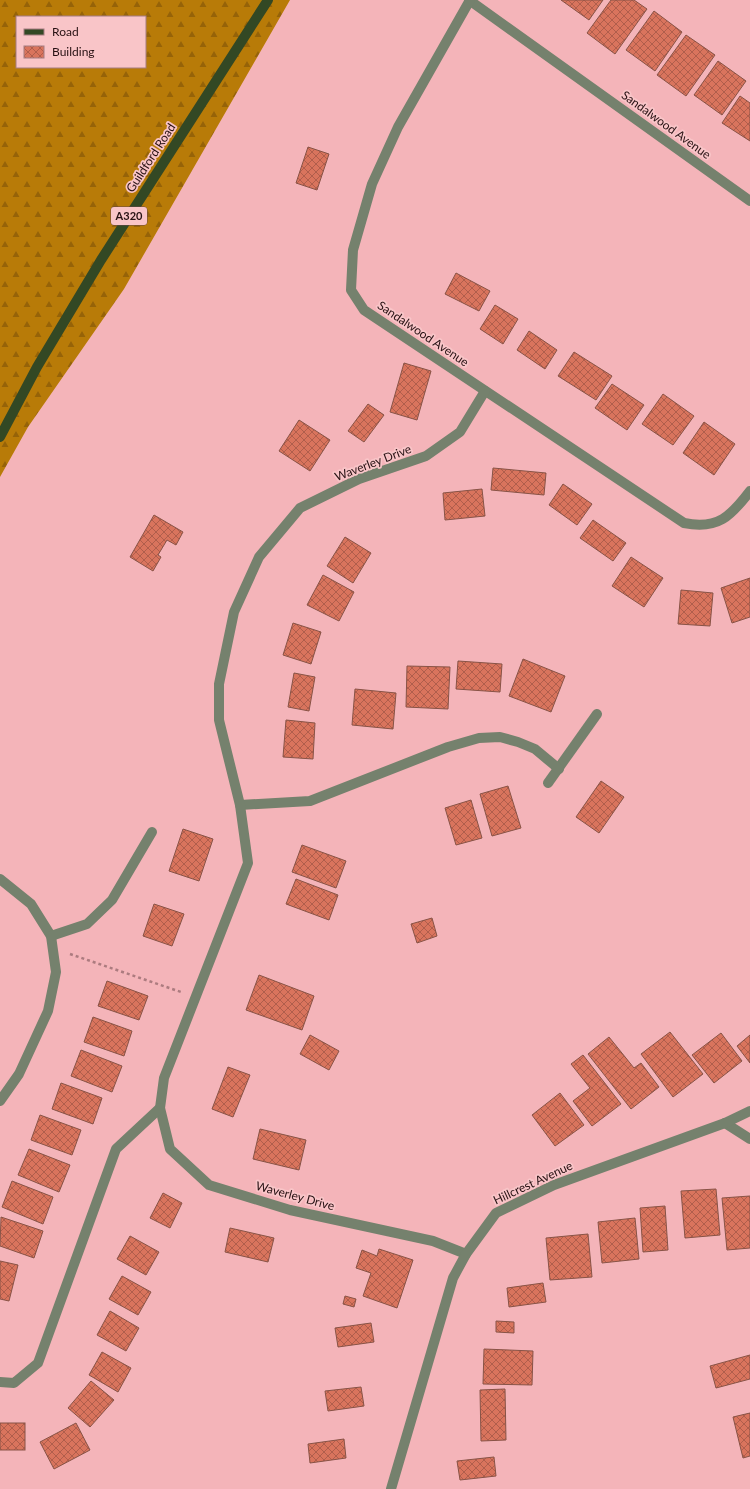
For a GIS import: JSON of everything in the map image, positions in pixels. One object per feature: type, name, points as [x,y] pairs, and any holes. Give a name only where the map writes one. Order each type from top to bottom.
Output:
[{"type":"main road","name":"Guildford Road","points":[[0,437],[37,367],[101,260],[268,0]]},
{"type":"street","name":"Sandalwood Avenue","points":[[750,201],[470,0],[398,127],[372,184],[353,250],[351,290],[364,310],[684,523],[709,525],[720,521],[732,514],[750,490]]},
{"type":"street","name":"Waverley Drive","points":[[466,1254],[434,1241],[290,1210],[209,1185],[170,1148],[160,1108],[164,1078],[248,863],[240,805],[219,720],[219,684],[234,612],[259,557],[300,508],[359,479],[426,456],[460,432],[485,391]]},
{"type":"street","points":[[548,783],[597,714]]},
{"type":"street","points":[[240,805],[310,801],[448,747],[480,738],[500,737],[518,742],[535,749],[559,769]]},
{"type":"street","points":[[51,936],[87,924],[112,900],[152,832]]},
{"type":"street","points":[[0,879],[31,904],[51,936],[56,972],[48,1011],[19,1074],[0,1101]]},
{"type":"street","points":[[0,1382],[14,1384],[38,1364],[116,1150],[160,1108]]},
{"type":"street","name":"Hillcrest Avenue","points":[[392,1489],[452,1278],[466,1254],[496,1214],[554,1185],[725,1123],[750,1111]]},
{"type":"street","points":[[725,1123],[750,1139]]},
{"type":"path","points":[[52,948],[196,997]]},
{"type":"green space","points":[[0,0],[290,0],[124,289],[28,427],[0,477]]},
{"type":"building","points":[[561,0],[603,0],[589,20]]},
{"type":"building","points":[[611,0],[634,0],[647,9],[615,54],[587,33]]},
{"type":"building","points":[[654,11],[682,32],[655,71],[626,50]]},
{"type":"building","points":[[686,35],[715,55],[686,96],[657,75]]},
{"type":"building","points":[[718,61],[746,81],[722,115],[694,95]]},
{"type":"building","points":[[740,96],[750,103],[750,141],[722,123]]},
{"type":"building","points":[[308,147],[329,154],[317,190],[296,183]]},
{"type":"building","points":[[456,273],[490,291],[479,311],[445,294]]},
{"type":"building","points":[[495,305],[518,319],[503,344],[480,329]]},
{"type":"building","points":[[529,331],[557,350],[545,369],[517,350]]},
{"type":"building","points":[[574,352],[612,376],[596,400],[558,376]]},
{"type":"building","points":[[404,363],[431,371],[417,420],[390,412]]},
{"type":"building","points":[[612,384],[644,405],[627,430],[595,408]]},
{"type":"building","points":[[663,394],[694,416],[673,445],[642,424]]},
{"type":"building","points":[[368,404],[384,415],[364,442],[348,431]]},
{"type":"building","points":[[299,420],[330,440],[310,471],[279,451]]},
{"type":"building","points":[[704,422],[735,444],[714,475],[683,453]]},
{"type":"building","points":[[493,468],[546,473],[544,495],[491,490]]},
{"type":"building","points":[[563,484],[592,504],[577,525],[549,505]]},
{"type":"building","points":[[482,489],[485,516],[445,520],[443,493]]},
{"type":"building","points":[[154,515],[183,532],[176,545],[167,540],[158,555],[161,557],[153,571],[130,557]]},
{"type":"building","points":[[593,520],[626,543],[613,561],[580,538]]},
{"type":"building","points":[[345,537],[371,553],[353,583],[327,566]]},
{"type":"building","points":[[631,557],[663,578],[644,607],[612,586]]},
{"type":"building","points":[[323,575],[354,592],[339,621],[307,605]]},
{"type":"building","points":[[750,578],[750,617],[732,623],[721,588]]},
{"type":"building","points":[[681,590],[713,593],[710,626],[678,624]]},
{"type":"building","points":[[293,623],[321,632],[311,664],[283,655]]},
{"type":"building","points":[[523,659],[565,676],[551,712],[509,696]]},
{"type":"building","points":[[458,661],[502,664],[500,692],[456,689]]},
{"type":"building","points":[[407,666],[450,667],[448,709],[406,707]]},
{"type":"building","points":[[294,673],[315,677],[309,711],[288,707]]},
{"type":"building","points":[[355,689],[396,693],[393,729],[352,725]]},
{"type":"building","points":[[286,720],[315,723],[313,759],[283,757]]},
{"type":"building","points":[[601,781],[624,797],[599,833],[576,817]]},
{"type":"building","points":[[508,786],[521,828],[492,836],[480,794]]},
{"type":"building","points":[[471,800],[482,838],[456,845],[445,808]]},
{"type":"building","points":[[183,829],[213,839],[199,881],[169,871]]},
{"type":"building","points":[[302,845],[346,861],[336,888],[292,872]]},
{"type":"building","points":[[296,879],[338,895],[329,920],[286,904]]},
{"type":"building","points":[[154,904],[184,914],[172,946],[143,936]]},
{"type":"building","points":[[432,918],[437,936],[417,943],[411,924]]},
{"type":"building","points":[[259,975],[314,996],[302,1030],[246,1010]]},
{"type":"building","points":[[107,981],[148,996],[139,1020],[98,1006]]},
{"type":"building","points":[[93,1017],[132,1031],[124,1056],[84,1042]]},
{"type":"building","points":[[670,1032],[703,1074],[673,1097],[641,1054]]},
{"type":"building","points":[[721,1033],[742,1061],[714,1083],[692,1055]]},
{"type":"building","points":[[310,1035],[339,1051],[329,1070],[300,1054]]},
{"type":"building","points":[[750,1035],[750,1063],[737,1046]]},
{"type":"building","points":[[609,1037],[634,1068],[641,1063],[659,1087],[631,1109],[588,1054]]},
{"type":"building","points":[[81,1050],[122,1066],[112,1092],[71,1076]]},
{"type":"building","points":[[583,1055],[621,1104],[592,1126],[573,1101],[590,1088],[571,1064]]},
{"type":"building","points":[[228,1067],[250,1075],[233,1117],[212,1109]]},
{"type":"building","points":[[61,1083],[102,1098],[93,1124],[52,1109]]},
{"type":"building","points":[[560,1093],[584,1125],[555,1146],[532,1115]]},
{"type":"building","points":[[40,1115],[81,1130],[72,1155],[31,1140]]},
{"type":"building","points":[[260,1129],[306,1140],[299,1170],[253,1159]]},
{"type":"building","points":[[29,1149],[70,1165],[59,1192],[18,1175]]},
{"type":"building","points":[[12,1181],[53,1197],[43,1224],[2,1207]]},
{"type":"building","points":[[716,1189],[720,1235],[685,1238],[681,1191]]},
{"type":"building","points":[[163,1193],[182,1203],[170,1228],[150,1218]]},
{"type":"building","points":[[750,1196],[750,1248],[727,1250],[722,1198]]},
{"type":"building","points":[[665,1206],[668,1250],[643,1252],[640,1208]]},
{"type":"building","points":[[1,1217],[43,1231],[34,1258],[0,1246]]},
{"type":"building","points":[[635,1218],[639,1259],[602,1263],[598,1222]]},
{"type":"building","points":[[230,1228],[274,1238],[268,1262],[225,1252]]},
{"type":"building","points":[[588,1234],[592,1277],[550,1280],[546,1238]]},
{"type":"building","points":[[130,1236],[159,1252],[146,1275],[117,1259]]},
{"type":"building","points":[[379,1249],[413,1260],[397,1308],[363,1296],[371,1273],[356,1268],[362,1250],[377,1256]]},
{"type":"building","points":[[0,1261],[18,1265],[9,1301],[0,1299]]},
{"type":"building","points":[[122,1276],[151,1292],[138,1315],[109,1299]]},
{"type":"building","points":[[543,1283],[546,1302],[509,1307],[507,1288]]},
{"type":"building","points":[[345,1296],[356,1299],[354,1307],[343,1304]]},
{"type":"building","points":[[110,1311],[139,1328],[126,1351],[97,1335]]},
{"type":"building","points":[[496,1321],[514,1322],[514,1333],[496,1332]]},
{"type":"building","points":[[371,1323],[374,1342],[338,1347],[335,1328]]},
{"type":"building","points":[[484,1349],[533,1351],[532,1385],[483,1384]]},
{"type":"building","points":[[102,1352],[131,1368],[118,1392],[89,1375]]},
{"type":"building","points":[[750,1355],[750,1379],[716,1388],[710,1366]]},
{"type":"building","points":[[91,1381],[114,1400],[90,1427],[68,1408]]},
{"type":"building","points":[[361,1387],[364,1406],[328,1411],[325,1391]]},
{"type":"building","points":[[505,1389],[506,1440],[481,1441],[480,1390]]},
{"type":"building","points":[[750,1413],[750,1456],[743,1458],[733,1417]]},
{"type":"building","points":[[0,1423],[25,1423],[25,1450],[0,1450]]},
{"type":"building","points":[[76,1423],[90,1450],[54,1469],[40,1442]]},
{"type":"building","points":[[344,1439],[346,1458],[310,1463],[308,1444]]},
{"type":"building","points":[[494,1457],[496,1476],[460,1480],[457,1461]]}]
